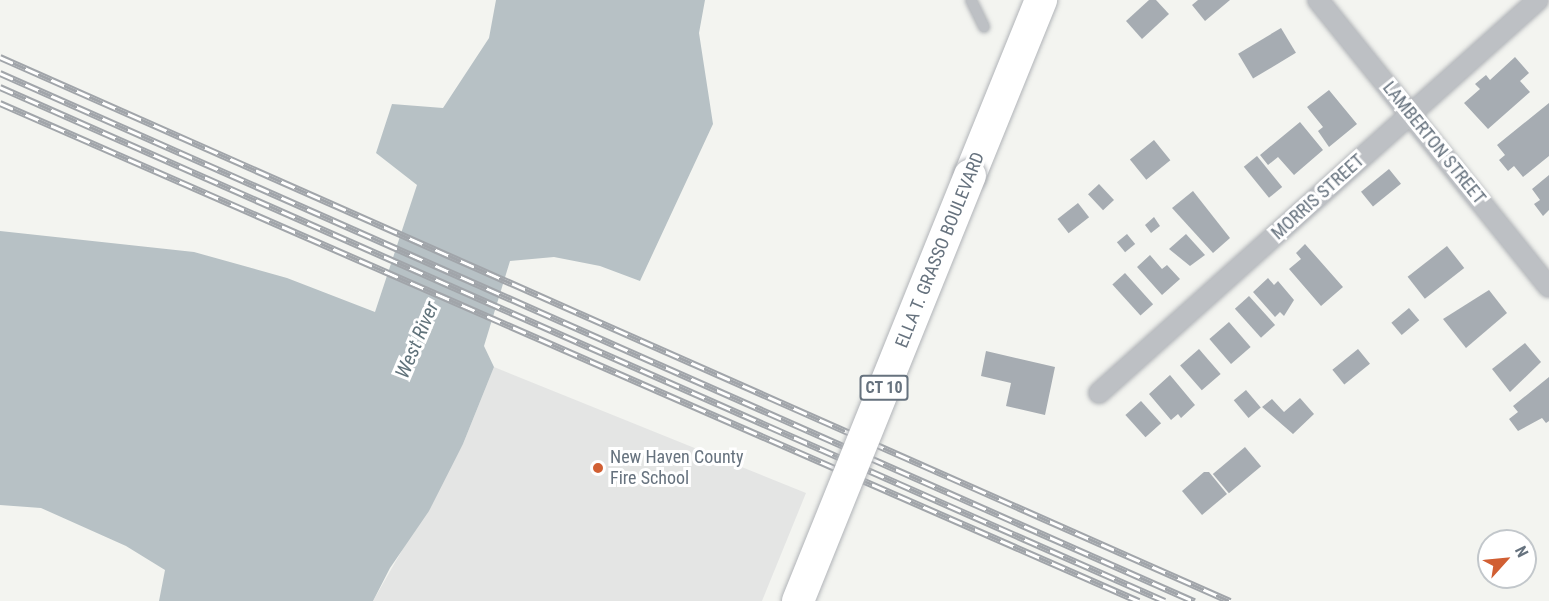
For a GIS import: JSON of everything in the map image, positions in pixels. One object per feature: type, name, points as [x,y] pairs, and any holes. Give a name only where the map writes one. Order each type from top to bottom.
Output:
[{"type":"main road","name":"ELLA T. GRASSO BOULEVARD","points":[[798,601],[1041,0]]},
{"type":"street","name":"LAMBERTON STREET","points":[[1318,0],[1549,287]]},
{"type":"street","name":"MORRIS STREET","points":[[1099,393],[1538,0]]},
{"type":"lane","points":[[971,0],[984,27]]},
{"type":"shaded area","name":"New Haven County Fire School","points":[[494,367],[806,493],[762,601],[373,601],[463,444]]},
{"type":"water","name":"West River","points":[[496,0],[705,0],[699,33],[713,124],[640,281],[600,266],[554,257],[510,261],[484,346],[494,367],[463,444],[429,511],[390,568],[373,601],[159,601],[165,570],[126,546],[41,508],[0,505],[0,231],[194,252],[287,278],[375,312],[417,185],[376,153],[392,104],[443,108],[489,38]]},
{"type":"building","points":[[1149,0],[1156,0],[1169,14],[1142,39],[1126,21]]},
{"type":"building","points":[[1198,0],[1230,0],[1205,21],[1192,5]]},
{"type":"building","points":[[1281,28],[1296,53],[1253,79],[1238,54]]},
{"type":"building","points":[[1515,57],[1529,73],[1520,81],[1530,92],[1488,129],[1464,103],[1480,89],[1475,84],[1486,75],[1490,80]]},
{"type":"building","points":[[1329,90],[1357,124],[1329,147],[1318,131],[1323,127],[1307,107]]},
{"type":"building","points":[[1549,103],[1549,156],[1523,177],[1514,166],[1508,171],[1499,160],[1505,155],[1497,145]]},
{"type":"building","points":[[1300,122],[1323,150],[1294,175],[1278,157],[1268,165],[1260,155]]},
{"type":"building","points":[[1154,140],[1170,160],[1146,180],[1130,160]]},
{"type":"building","points":[[1257,156],[1282,187],[1269,198],[1244,167]]},
{"type":"building","points":[[1389,169],[1401,184],[1373,206],[1361,192]]},
{"type":"building","points":[[1549,175],[1549,210],[1543,216],[1534,204],[1540,200],[1532,189]]},
{"type":"building","points":[[1099,184],[1114,200],[1103,210],[1088,194]]},
{"type":"building","points":[[1193,191],[1230,238],[1213,253],[1172,208]]},
{"type":"building","points":[[1078,203],[1089,217],[1069,233],[1058,219]]},
{"type":"building","points":[[1154,217],[1160,226],[1151,233],[1145,225]]},
{"type":"building","points":[[1127,234],[1135,244],[1125,252],[1117,242]]},
{"type":"building","points":[[1186,234],[1205,255],[1190,266],[1169,249]]},
{"type":"building","points":[[1305,244],[1343,287],[1321,306],[1289,269],[1301,259],[1296,253]]},
{"type":"building","points":[[1447,246],[1464,268],[1425,299],[1408,277]]},
{"type":"building","points":[[1150,255],[1162,269],[1167,265],[1180,279],[1162,295],[1137,267]]},
{"type":"building","points":[[1125,273],[1153,304],[1140,316],[1112,284]]},
{"type":"building","points":[[1268,278],[1274,285],[1278,281],[1294,300],[1284,316],[1280,312],[1275,317],[1253,292]]},
{"type":"building","points":[[1489,290],[1507,313],[1466,348],[1443,319]]},
{"type":"building","points":[[1249,296],[1275,325],[1261,338],[1235,309]]},
{"type":"building","points":[[1409,308],[1419,320],[1402,335],[1391,323]]},
{"type":"building","points":[[1229,322],[1251,347],[1231,364],[1209,339]]},
{"type":"building","points":[[1525,343],[1541,362],[1510,392],[1492,369]]},
{"type":"building","points":[[1199,349],[1221,374],[1202,390],[1180,365]]},
{"type":"building","points":[[1358,349],[1370,364],[1344,385],[1332,370]]},
{"type":"building","points":[[986,351],[1055,367],[1045,415],[1006,406],[1011,383],[981,376]]},
{"type":"building","points":[[1170,375],[1195,405],[1181,418],[1178,414],[1171,420],[1149,394]]},
{"type":"building","points":[[1549,377],[1549,421],[1546,423],[1542,418],[1518,431],[1509,419],[1518,412],[1513,406]]},
{"type":"building","points":[[1246,390],[1261,408],[1249,418],[1234,400]]},
{"type":"building","points":[[1300,398],[1314,414],[1293,434],[1262,407],[1272,399],[1284,412]]},
{"type":"building","points":[[1141,401],[1161,423],[1145,437],[1125,415]]},
{"type":"building","points":[[1245,447],[1261,466],[1229,493],[1213,474]]},
{"type":"building","points":[[1204,472],[1209,472],[1227,494],[1202,515],[1182,491]]},
{"type":"railway","points":[[0,57],[1230,601]]},
{"type":"railway","points":[[0,73],[1194,601]]},
{"type":"railway","points":[[0,87],[1165,601]]},
{"type":"railway","points":[[0,103],[1139,601]]},
{"type":"place","name":"New Haven County Fire School","points":[[598,468]]}]
